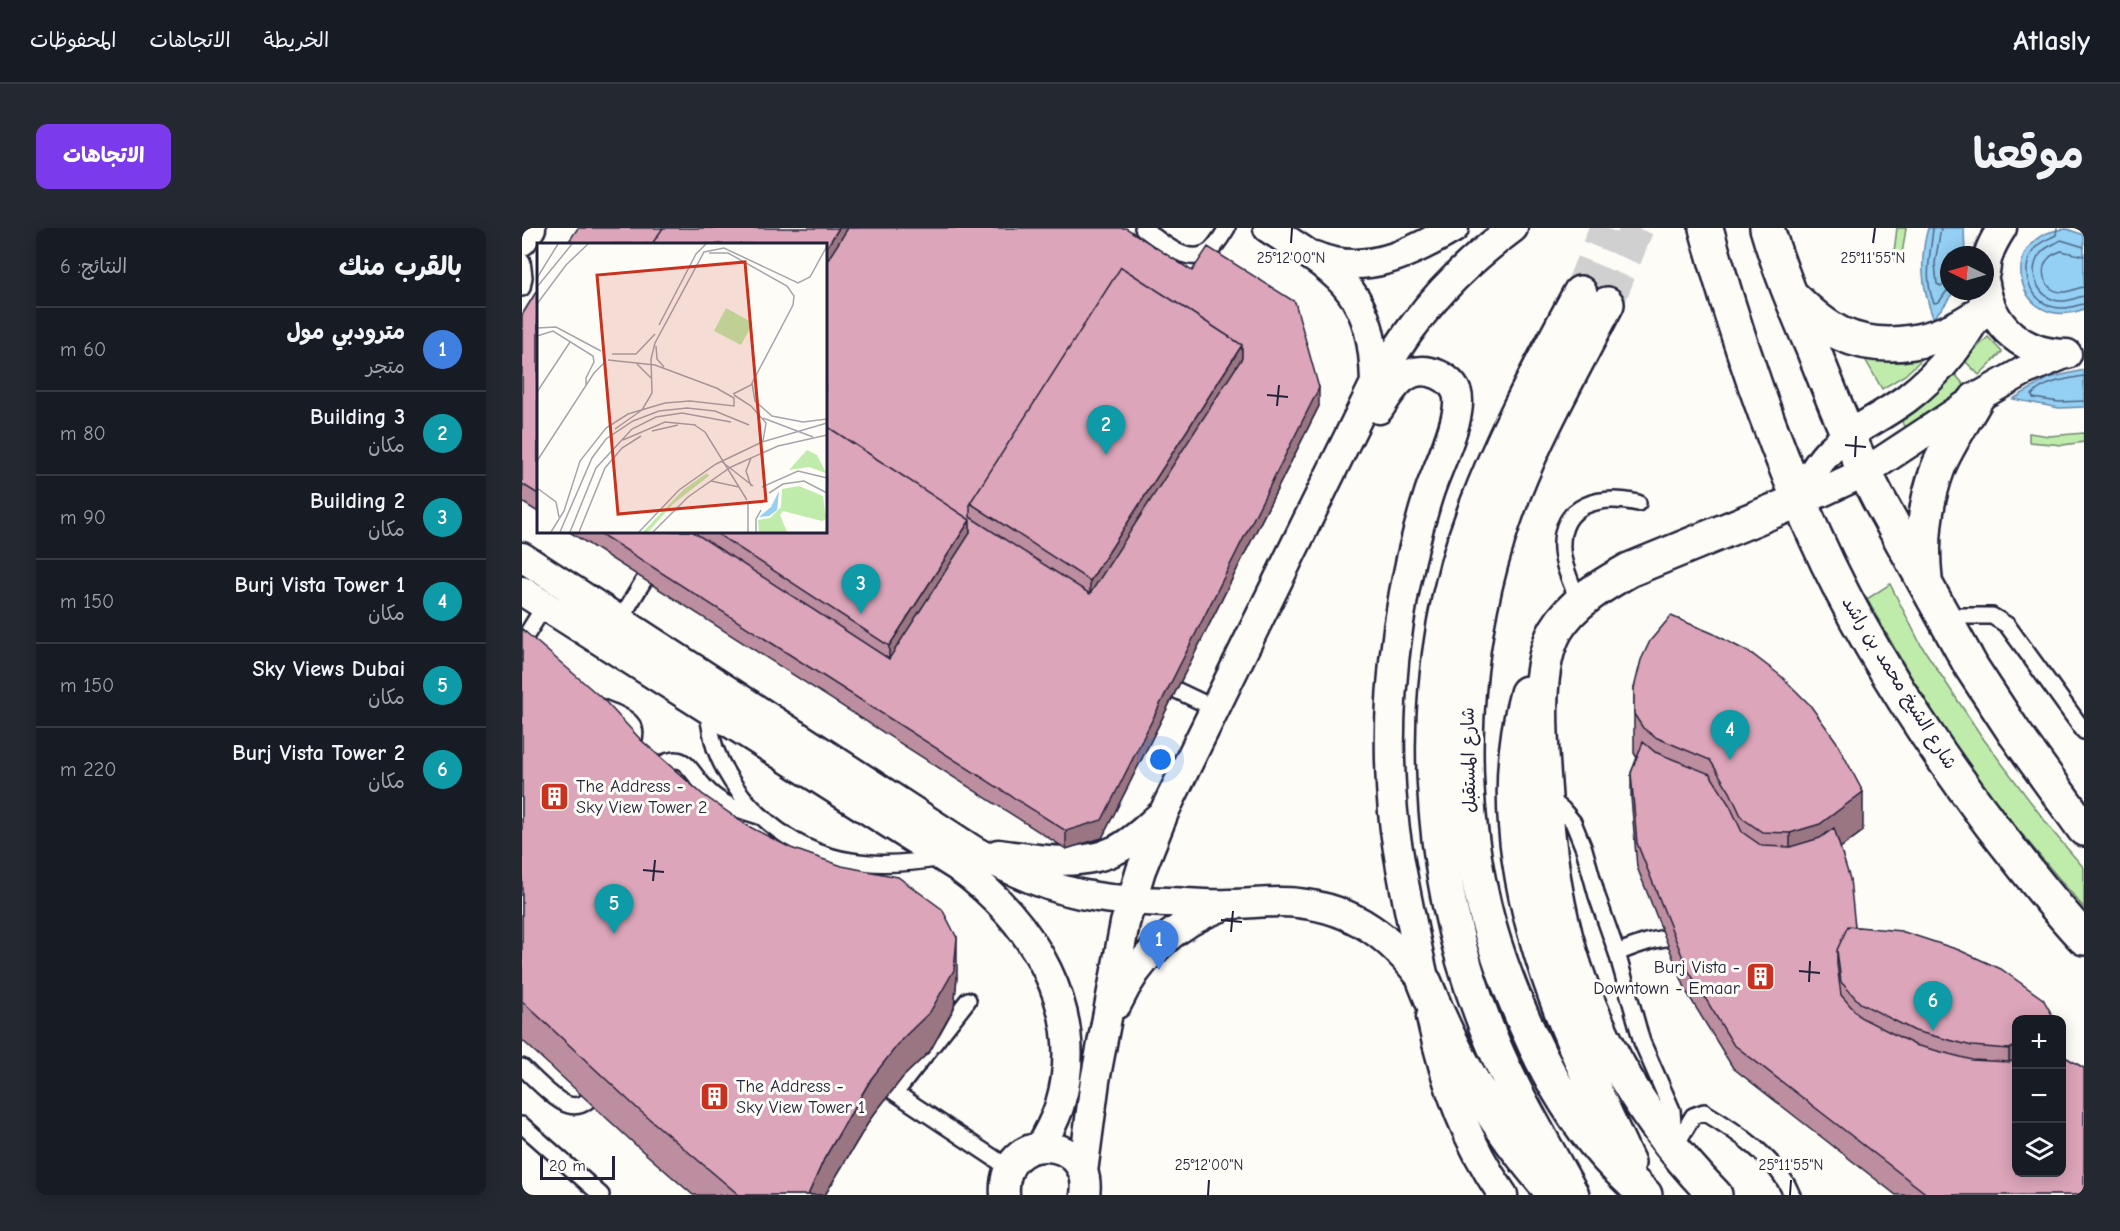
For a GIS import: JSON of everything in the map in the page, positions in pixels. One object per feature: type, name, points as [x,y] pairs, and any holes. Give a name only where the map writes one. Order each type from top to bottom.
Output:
[{"type":"main road","name":"شارع الشيخ محمد بن راشد","points":[[1706,228],[1744,356],[1815,535],[1855,614],[1916,717],[1966,791],[2013,853],[2084,938]]},
{"type":"main road","points":[[1767,228],[1791,295],[1848,434],[1865,472],[1926,588],[1972,668],[2014,732],[2084,829]]},
{"type":"main road","points":[[1791,295],[1814,317],[1840,334],[1878,343],[1916,342],[1965,325],[1975,300]]},
{"type":"main road","name":"شارع المستقبل","points":[[1572,1195],[1520,1100],[1494,1046],[1472,989],[1455,931],[1443,871],[1436,811],[1434,750],[1436,690],[1444,630],[1456,570],[1474,512],[1501,447],[1593,299],[1512,498],[1497,541],[1476,630],[1470,676],[1467,778],[1471,836],[1481,892],[1496,948],[1515,1002],[1540,1058],[1569,1107],[1603,1153],[1643,1193]]},
{"type":"main road","points":[[1926,588],[1923,540],[1931,492],[1939,466],[1976,399]]},
{"type":"main road","points":[[1643,1193],[1586,1074],[1558,1006],[1536,935],[1516,837],[1514,773],[1522,710],[1530,680],[1539,661],[1562,621],[1578,603],[1629,570],[1800,500]]},
{"type":"main road","points":[[1550,642],[1543,673],[1540,735],[1547,834],[1558,905],[1578,975],[1607,1043],[1642,1103],[1675,1148],[1715,1195]]},
{"type":"main road","points":[[1425,983],[1441,1024],[1482,1101],[1507,1137],[1555,1195]]},
{"type":"street","points":[[522,241],[531,228]]},
{"type":"street","points":[[1269,228],[1307,253],[1349,288],[1359,304],[1372,338],[1375,383]]},
{"type":"street","points":[[1307,253],[1323,260],[1341,263],[1362,264],[1382,261],[1408,253],[1454,228]]},
{"type":"street","points":[[1087,1187],[1095,1081],[1125,923],[1141,870],[1166,810],[1375,383],[1412,326],[1434,299],[1484,251],[1513,228]]},
{"type":"street","points":[[1800,500],[1806,484],[1823,456],[1848,434],[1891,409],[1928,381],[1947,361],[1974,300]]},
{"type":"street","points":[[1993,300],[1995,316],[2008,333],[2025,345],[2044,352],[2075,353]]},
{"type":"street","points":[[1800,500],[1865,472],[1976,399],[2024,371],[2075,353]]},
{"type":"street","points":[[1329,477],[1350,454],[1398,381],[1410,373],[1424,370],[1438,374],[1449,382],[1457,394],[1456,422],[1429,492],[1411,560],[1398,629],[1391,705],[1390,747],[1395,829],[1436,1044],[1455,1102],[1480,1158],[1503,1195]]},
{"type":"street","points":[[523,557],[973,850],[1019,874],[1096,897],[1228,904],[1297,902],[1322,907],[1347,915],[1370,927],[1391,943],[1425,983]]},
{"type":"street","points":[[533,598],[944,858],[976,880],[1009,912],[1035,949],[1057,990],[1065,1024],[1068,1059],[1060,1105],[1041,1146]]},
{"type":"street","points":[[625,624],[643,668]]},
{"type":"street","points":[[973,850],[1037,859],[1079,860],[1116,850],[1137,837],[1166,810]]},
{"type":"street","points":[[1103,1036],[1125,986],[1140,963],[1158,943],[1203,914],[1228,904]]},
{"type":"street","points":[[1007,1181],[1017,1157],[1028,1149],[1041,1146],[1059,1148],[1074,1158],[1087,1187]]},
{"type":"lane","points":[[1143,228],[1186,256],[1197,256],[1208,252],[1227,228]]},
{"type":"lane","points":[[522,261],[524,277],[522,288]]},
{"type":"lane","points":[[1578,603],[1562,550],[1563,535],[1569,520],[1580,509],[1593,502],[1608,499],[1638,503]]},
{"type":"lane","points":[[625,624],[644,580]]},
{"type":"lane","points":[[522,642],[533,598]]},
{"type":"lane","points":[[1942,616],[1992,616],[2007,625],[2084,731]]},
{"type":"lane","points":[[1176,690],[1214,708]]},
{"type":"lane","points":[[587,701],[625,717],[631,724],[634,733],[633,742],[621,757]]},
{"type":"lane","points":[[707,708],[715,748],[724,769],[762,817],[784,835],[809,849],[836,858],[863,862],[902,863],[944,858]]},
{"type":"lane","points":[[641,779],[662,763],[677,760],[690,768],[719,800],[762,817]]},
{"type":"lane","points":[[1545,796],[1562,809],[1573,822],[1584,849],[1642,1042],[1672,1110],[1675,1148]]},
{"type":"lane","points":[[863,862],[891,882]]},
{"type":"lane","points":[[1617,953],[1660,938],[1696,937]]},
{"type":"lane","points":[[896,1092],[968,1000]]},
{"type":"lane","points":[[522,1067],[569,1105],[580,1106],[590,1100],[595,1090],[592,1068]]},
{"type":"lane","points":[[868,1074],[896,1092],[1007,1181]]},
{"type":"lane","points":[[1675,1148],[1693,1116],[1704,1112],[1745,1139],[1787,1183],[1791,1195]]},
{"type":"lane","points":[[522,1125],[601,1195]]},
{"type":"green space","points":[[1897,228],[1906,228],[1901,261],[1893,260]]},
{"type":"green space","points":[[1988,337],[2002,352],[1979,375],[1964,360]]},
{"type":"green space","points":[[1935,347],[1905,375],[1882,389],[1861,352]]},
{"type":"green space","points":[[1954,373],[1965,386],[1909,431],[1898,417]]},
{"type":"green space","points":[[2029,433],[2049,436],[2084,433],[2084,442],[2063,445],[2029,442]]},
{"type":"green space","points":[[1890,584],[1921,645],[1982,737],[2054,833],[2084,868],[2084,908],[1990,794],[1961,755],[1924,698],[1867,599]]},
{"type":"water","points":[[1928,228],[1964,228],[1965,246],[1940,246],[1940,300],[1948,300],[1933,318],[1926,295],[1923,273]]},
{"type":"water","points":[[2067,229],[2084,235],[2084,309],[2060,313],[2042,308],[2029,297],[2022,281],[2022,263],[2029,247],[2044,235]]},
{"type":"water","points":[[2084,370],[2084,407],[2059,408],[2013,399],[2049,378]]},
{"type":"building","points":[[578,228],[663,228],[653,243],[568,243]]},
{"type":"building","points":[[663,228],[839,228],[826,248],[826,243],[653,243]]},
{"type":"building","points":[[848,228],[1126,228],[1192,271],[1208,247],[1295,302],[1319,388],[1102,820],[1066,831],[598,532],[694,532],[889,659],[970,533],[970,520],[826,426],[826,262]],"holes":[[[1121,267],[1242,345],[1242,358],[1090,594],[970,517],[970,503]]]},
{"type":"building","points":[[1121,267],[1242,345],[1090,581],[970,503]]},
{"type":"building","points":[[537,291],[537,493],[522,484],[522,315]]},
{"type":"building","points":[[826,426],[970,520],[889,646],[715,532],[826,532]]},
{"type":"building","points":[[1671,616],[1712,633],[1752,654],[1781,676],[1810,705],[1836,741],[1863,792],[1820,824],[1790,833],[1762,832],[1742,818],[1730,792],[1710,760],[1655,737],[1643,728],[1634,714],[1634,688],[1641,660],[1650,641]]},
{"type":"building","points":[[522,629],[604,700],[641,740],[702,794],[748,826],[791,848],[842,866],[898,877],[942,909],[957,938],[954,970],[930,1012],[903,1038],[871,1079],[824,1159],[808,1195],[739,1195],[639,1110],[522,1001]]},
{"type":"building","name":"Burj Vista - Downtown - Emaar","points":[[1643,742],[1655,752],[1710,774],[1730,806],[1742,832],[1762,846],[1790,847],[1820,838],[1834,828],[1850,879],[1855,927],[1848,926],[1837,950],[1841,995],[1860,1017],[1915,1045],[1972,1060],[2012,1061],[2012,1177],[2066,1177],[2066,1058],[2084,1068],[2084,1195],[1928,1195],[1733,1044],[1687,968],[1637,843],[1631,773]]},
{"type":"building","points":[[1848,926],[1901,931],[1959,950],[2001,969],[2043,999],[2052,1015],[2012,1015],[2012,1048],[2009,1049],[1972,1046],[1915,1031],[1860,1003],[1841,982],[1837,950]]},
{"type":"tunnel","points":[[1580,293],[1606,228]]},
{"type":"tunnel","points":[[1607,304],[1637,228]]},
{"type":"place","name":"Building 3","points":[[1106,455]]},
{"type":"place","name":"Building 2","points":[[861,614]]},
{"type":"place","name":"Burj Vista Tower 1","points":[[1730,760]]},
{"type":"place","name":"The Address - Sky View Tower 2","points":[[555,796]]},
{"type":"place","name":"Sky Views Dubai","points":[[614,934]]},
{"type":"place","name":"مترودبي مول","points":[[1159,970]]},
{"type":"place","name":"Burj Vista - Downtown - Emaar","points":[[1761,977]]},
{"type":"place","name":"Burj Vista Tower 2","points":[[1933,1031]]},
{"type":"place","name":"The Address - Sky View Tower 1","points":[[715,1096]]}]
